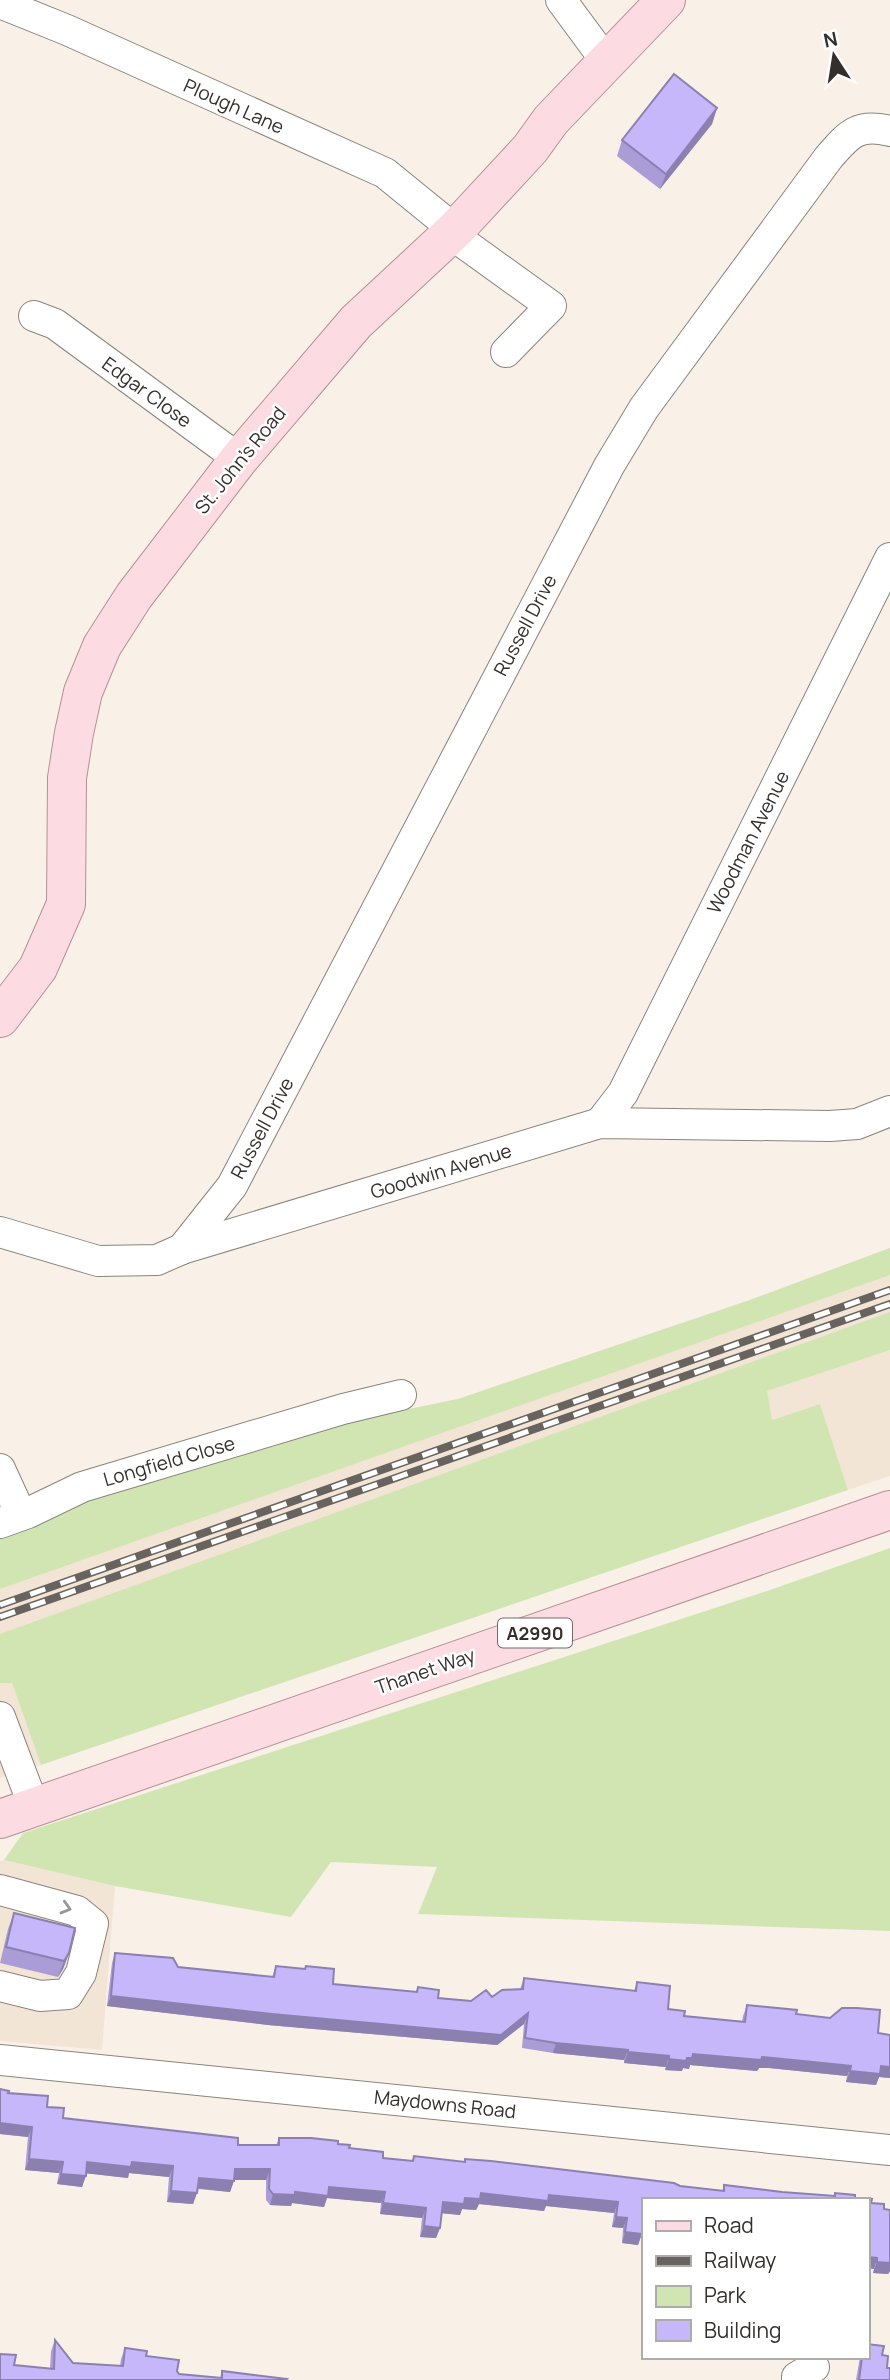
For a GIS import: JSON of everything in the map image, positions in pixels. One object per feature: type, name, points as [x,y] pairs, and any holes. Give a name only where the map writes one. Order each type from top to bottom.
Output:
[{"type":"main road","name":"St. John's Road","points":[[0,1018],[38,968],[66,904],[67,778],[83,692],[102,646],[146,578],[239,459],[356,322],[453,232],[530,149],[551,120],[666,0]]},
{"type":"main road","name":"Thanet Way","points":[[17,1813],[890,1510]]},
{"type":"street","name":"Plough Lane","points":[[0,3],[67,30],[385,173],[453,232],[551,306],[506,352]]},
{"type":"street","points":[[576,6],[606,61]]},
{"type":"street","name":"Russell Drive","points":[[182,1249],[232,1186],[597,489],[644,408],[829,157],[847,137],[863,128],[890,131]]},
{"type":"street","name":"Edgar Close","points":[[48,322],[239,459]]},
{"type":"street","name":"Woodman Avenue","points":[[600,1123],[622,1093],[890,558]]},
{"type":"street","name":"Goodwin Avenue","points":[[0,1232],[98,1261],[157,1260],[182,1249],[600,1123],[830,1126],[858,1124],[890,1111]]},
{"type":"street","name":"Russell Drive","points":[[232,1186],[238,1202],[247,1213],[277,1220]]},
{"type":"street","name":"Longfield Close","points":[[10,1519],[82,1486],[337,1397],[401,1395]]},
{"type":"street","points":[[0,1469],[10,1519]]},
{"type":"street","points":[[0,1717],[17,1813]]},
{"type":"street","points":[[0,1890],[77,1911],[93,1924],[81,1973],[68,1994],[40,1996],[0,1986]]},
{"type":"street","name":"Maydowns Road","points":[[0,2060],[890,2150]]},
{"type":"shaded area","points":[[890,1248],[890,1313],[12,1683],[41,1765],[0,1778],[0,1534],[326,1426],[458,1399],[747,1301]]},
{"type":"shaded area","points":[[890,1350],[890,1476],[848,1490],[820,1404],[772,1420],[766,1391]]},
{"type":"shaded area","points":[[0,1861],[115,1886],[102,2050],[0,2041]]},
{"type":"green space","points":[[890,1248],[890,1275],[0,1589],[0,1534],[123,1484],[326,1426],[458,1399],[747,1301]]},
{"type":"green space","points":[[890,1312],[890,1350],[767,1391],[772,1420],[820,1404],[848,1490],[41,1765],[12,1683],[0,1683],[0,1634]]},
{"type":"green space","points":[[890,1548],[890,1931],[418,1914],[437,1867],[331,1862],[291,1917],[115,1886],[4,1860],[23,1833],[770,1590]]},
{"type":"building","points":[[674,74],[717,108],[666,174],[622,140]]},
{"type":"building","points":[[14,1913],[75,1928],[69,1953],[64,1961],[6,1947]]},
{"type":"building","points":[[115,1953],[173,1958],[178,1967],[274,1977],[276,1966],[334,1969],[333,1984],[417,1992],[418,1987],[439,1990],[438,1998],[471,2001],[486,1990],[492,1997],[502,1990],[523,1989],[524,1978],[636,1991],[637,1982],[670,1986],[668,2009],[685,2011],[684,2016],[745,2022],[747,2005],[797,2010],[796,2014],[830,2018],[842,2008],[880,2010],[878,2033],[890,2035],[890,2067],[881,2066],[880,2074],[850,2071],[851,2066],[762,2057],[761,2060],[693,2054],[692,2058],[687,2058],[686,2061],[628,2050],[556,2043],[525,2038],[528,2013],[501,2035],[111,1996]]},
{"type":"building","points":[[0,2089],[9,2091],[8,2093],[48,2096],[47,2107],[64,2108],[63,2118],[238,2138],[238,2145],[279,2145],[279,2138],[311,2138],[338,2141],[338,2144],[350,2145],[349,2148],[383,2152],[383,2158],[413,2161],[414,2156],[465,2162],[465,2159],[491,2161],[724,2191],[724,2185],[835,2196],[835,2193],[855,2195],[855,2198],[642,2198],[642,2234],[625,2232],[627,2218],[616,2217],[618,2202],[549,2195],[548,2201],[481,2193],[480,2199],[465,2198],[464,2204],[443,2202],[440,2228],[424,2226],[426,2208],[383,2203],[385,2192],[329,2187],[328,2196],[295,2192],[295,2195],[273,2194],[269,2189],[270,2169],[235,2169],[234,2181],[199,2178],[197,2193],[171,2191],[173,2166],[132,2162],[131,2167],[87,2162],[86,2176],[61,2174],[63,2162],[29,2159],[32,2127],[0,2123]]},
{"type":"building","points":[[869,2199],[872,2199],[871,2203],[884,2204],[884,2209],[890,2210],[890,2263],[877,2262],[877,2258],[869,2257]]},
{"type":"building","points":[[55,2340],[73,2363],[123,2366],[125,2348],[147,2351],[146,2356],[179,2360],[179,2374],[222,2378],[222,2371],[287,2379],[0,2380],[0,2354],[16,2355],[14,2365],[54,2369]]},
{"type":"building","points":[[869,2344],[884,2346],[882,2355],[888,2356],[890,2380],[859,2380],[862,2359],[869,2359]]},
{"type":"railway","points":[[0,1605],[890,1290]]},
{"type":"railway","points":[[0,1617],[890,1304]]}]
